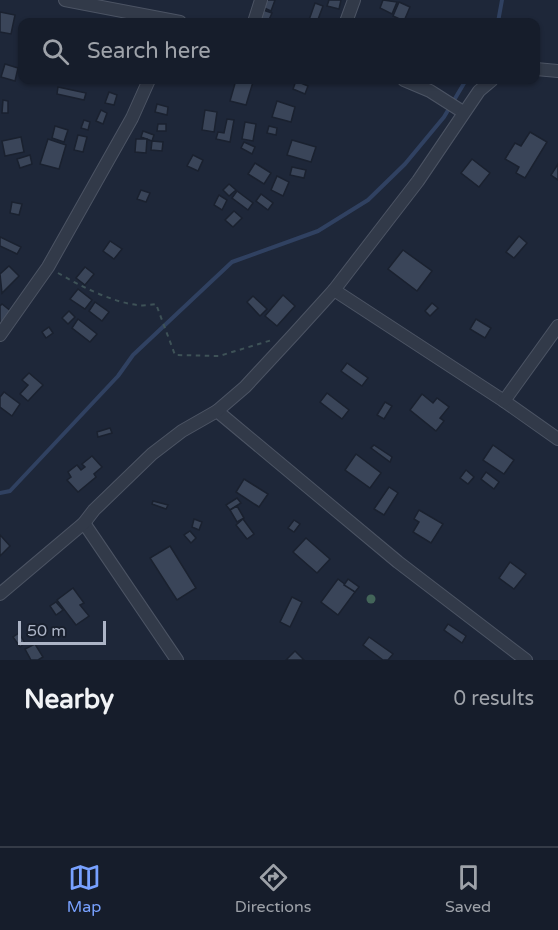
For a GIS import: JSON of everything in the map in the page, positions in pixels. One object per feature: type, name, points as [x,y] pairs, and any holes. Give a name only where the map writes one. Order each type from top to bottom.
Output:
[{"type":"street","points":[[65,0],[154,18]]},
{"type":"street","points":[[255,18],[261,0]]},
{"type":"street","points":[[347,18],[354,0]]},
{"type":"street","points":[[540,69],[558,71]]},
{"type":"street","points":[[0,335],[48,267],[132,118],[147,84]]},
{"type":"street","points":[[413,84],[430,91],[463,112]]},
{"type":"street","points":[[0,594],[84,523],[94,510],[152,454],[182,431],[217,411],[245,387],[334,290],[418,181],[463,112],[487,84]]},
{"type":"street","points":[[334,290],[558,439]]},
{"type":"street","points":[[504,401],[558,326]]},
{"type":"street","points":[[217,411],[398,562],[526,660]]},
{"type":"street","points":[[84,523],[177,660]]},
{"type":"path","points":[[48,267],[87,289],[112,298],[137,305],[156,304],[175,355],[219,356],[274,340]]},
{"type":"building","points":[[265,0],[275,0],[271,11],[262,7]]},
{"type":"building","points":[[329,0],[341,0],[339,9],[327,6]]},
{"type":"building","points":[[383,0],[397,2],[392,14],[380,8]]},
{"type":"building","points":[[399,2],[410,7],[405,18],[393,16]]},
{"type":"building","points":[[315,3],[323,6],[318,18],[310,18]]},
{"type":"building","points":[[263,10],[272,13],[270,18],[260,18]]},
{"type":"building","points":[[0,12],[15,15],[11,34],[0,32]]},
{"type":"building","points":[[5,64],[18,68],[15,81],[1,77]]},
{"type":"building","points":[[235,84],[252,84],[246,105],[230,101]]},
{"type":"building","points":[[295,84],[308,86],[305,94],[293,89]]},
{"type":"building","points":[[58,87],[86,93],[84,100],[57,94]]},
{"type":"building","points":[[109,92],[117,95],[114,105],[105,103]]},
{"type":"building","points":[[3,100],[8,101],[8,113],[2,113]]},
{"type":"building","points":[[277,101],[295,107],[291,122],[272,117]]},
{"type":"building","points":[[157,104],[168,107],[167,115],[155,112]]},
{"type":"building","points":[[101,110],[107,113],[103,124],[96,121]]},
{"type":"building","points":[[205,110],[217,112],[214,132],[202,130]]},
{"type":"building","points":[[227,119],[234,120],[230,142],[216,139],[218,132],[224,133]]},
{"type":"building","points":[[84,120],[90,122],[88,130],[81,128]]},
{"type":"building","points":[[245,122],[256,124],[253,141],[242,139]]},
{"type":"building","points":[[158,124],[166,124],[166,131],[157,131]]},
{"type":"building","points":[[55,126],[68,130],[64,142],[52,138]]},
{"type":"building","points":[[269,126],[277,128],[276,135],[267,133]]},
{"type":"building","points":[[143,131],[154,135],[152,141],[141,137]]},
{"type":"building","points":[[530,132],[547,142],[525,178],[516,173],[519,167],[505,159],[515,143],[521,146]]},
{"type":"building","points":[[78,135],[87,137],[83,152],[74,150]]},
{"type":"building","points":[[21,137],[24,152],[5,156],[2,141]]},
{"type":"building","points":[[48,139],[66,145],[59,169],[40,164]]},
{"type":"building","points":[[136,139],[147,139],[146,153],[135,152]]},
{"type":"building","points":[[292,140],[316,147],[311,162],[287,155]]},
{"type":"building","points":[[152,141],[163,142],[162,151],[151,150]]},
{"type":"building","points":[[244,142],[255,147],[252,154],[241,148]]},
{"type":"building","points":[[30,155],[32,164],[20,168],[17,159]]},
{"type":"building","points":[[193,155],[203,160],[198,171],[187,166]]},
{"type":"building","points":[[472,159],[490,173],[479,187],[461,173]]},
{"type":"building","points":[[255,163],[271,173],[264,184],[248,174]]},
{"type":"building","points":[[558,164],[558,180],[551,175]]},
{"type":"building","points":[[292,167],[306,170],[304,178],[290,175]]},
{"type":"building","points":[[277,176],[289,182],[283,196],[271,190]]},
{"type":"building","points":[[229,184],[236,190],[229,196],[223,190]]},
{"type":"building","points":[[141,190],[150,193],[146,202],[137,199]]},
{"type":"building","points":[[237,191],[253,203],[248,210],[232,198]]},
{"type":"building","points":[[261,194],[273,203],[268,210],[256,201]]},
{"type":"building","points":[[219,195],[227,200],[222,210],[214,205]]},
{"type":"building","points":[[12,202],[22,204],[19,215],[10,213]]},
{"type":"building","points":[[234,211],[242,218],[233,227],[225,220]]},
{"type":"building","points":[[519,236],[527,243],[514,258],[506,252]]},
{"type":"building","points":[[0,237],[21,247],[17,254],[0,246]]},
{"type":"building","points":[[110,241],[122,249],[114,259],[103,251]]},
{"type":"building","points":[[403,250],[432,271],[417,291],[388,269]]},
{"type":"building","points":[[9,266],[19,276],[2,293],[0,274]]},
{"type":"building","points":[[85,267],[94,274],[85,285],[76,278]]},
{"type":"building","points":[[78,289],[92,300],[85,309],[70,299]]},
{"type":"building","points":[[283,295],[295,306],[277,326],[265,316]]},
{"type":"building","points":[[253,296],[267,309],[260,316],[247,302]]},
{"type":"building","points":[[95,302],[109,312],[102,321],[89,311]]},
{"type":"building","points":[[432,303],[438,308],[430,316],[425,311]]},
{"type":"building","points":[[2,304],[12,312],[0,325],[0,306]]},
{"type":"building","points":[[69,311],[75,317],[68,324],[62,318]]},
{"type":"building","points":[[78,319],[97,334],[90,342],[72,328]]},
{"type":"building","points":[[476,319],[491,328],[485,338],[470,329]]},
{"type":"building","points":[[49,327],[53,333],[46,338],[42,332]]},
{"type":"building","points":[[347,363],[368,378],[362,386],[341,371]]},
{"type":"building","points":[[29,373],[43,385],[28,401],[20,394],[28,385],[22,380]]},
{"type":"building","points":[[4,392],[20,404],[12,416],[0,407],[0,397]]},
{"type":"building","points":[[327,393],[349,410],[342,419],[320,402]]},
{"type":"building","points":[[422,394],[433,403],[437,398],[449,407],[440,418],[444,421],[436,431],[410,410]]},
{"type":"building","points":[[385,402],[392,406],[384,419],[377,415]]},
{"type":"building","points":[[110,428],[112,433],[98,437],[97,432]]},
{"type":"building","points":[[374,445],[392,457],[390,462],[371,448]]},
{"type":"building","points":[[493,445],[514,460],[504,474],[483,460]]},
{"type":"building","points":[[356,454],[381,473],[370,488],[345,470]]},
{"type":"building","points":[[92,456],[102,467],[94,474],[96,477],[78,492],[67,480],[71,477],[68,472],[77,465],[81,470],[85,467],[82,464]]},
{"type":"building","points":[[466,470],[474,477],[468,484],[460,478]]},
{"type":"building","points":[[486,472],[499,482],[494,489],[481,479]]},
{"type":"building","points":[[244,479],[268,494],[259,507],[236,492]]},
{"type":"building","points":[[389,487],[398,493],[384,515],[374,509]]},
{"type":"building","points":[[237,498],[241,503],[230,510],[226,505]]},
{"type":"building","points":[[153,501],[168,505],[166,509],[152,504]]},
{"type":"building","points":[[237,506],[244,518],[237,522],[230,510]]},
{"type":"building","points":[[419,510],[443,524],[431,543],[413,532],[419,522],[414,519]]},
{"type":"building","points":[[194,519],[202,522],[199,530],[192,527]]},
{"type":"building","points":[[243,519],[254,534],[247,539],[236,525]]},
{"type":"building","points":[[294,520],[300,524],[294,532],[288,528]]},
{"type":"building","points":[[190,531],[196,538],[191,543],[184,535]]},
{"type":"building","points":[[0,535],[10,546],[0,556]]},
{"type":"building","points":[[306,538],[330,559],[317,573],[293,552]]},
{"type":"building","points":[[170,546],[196,588],[177,600],[150,558]]},
{"type":"building","points":[[510,562],[526,574],[514,589],[499,578]]},
{"type":"building","points":[[338,579],[355,592],[338,615],[321,602]]},
{"type":"building","points":[[348,579],[359,587],[355,592],[344,585]]},
{"type":"building","points":[[73,588],[84,603],[80,605],[89,616],[76,625],[57,600]]},
{"type":"building","points":[[292,597],[302,602],[290,627],[280,622]]},
{"type":"building","points":[[56,602],[63,610],[56,615],[50,606]]},
{"type":"building","points":[[448,624],[466,636],[462,643],[444,630]]},
{"type":"building","points":[[19,633],[25,643],[20,647],[13,637]]},
{"type":"building","points":[[369,637],[393,654],[388,660],[383,660],[363,645]]},
{"type":"building","points":[[35,644],[43,657],[31,660],[25,649]]},
{"type":"building","points":[[295,651],[304,660],[286,660]]},
{"type":"waterway","points":[[499,18],[502,0]]},
{"type":"waterway","points":[[0,493],[10,491],[118,376],[133,355],[232,262],[318,231],[368,200],[405,164],[444,117],[464,84]]}]
